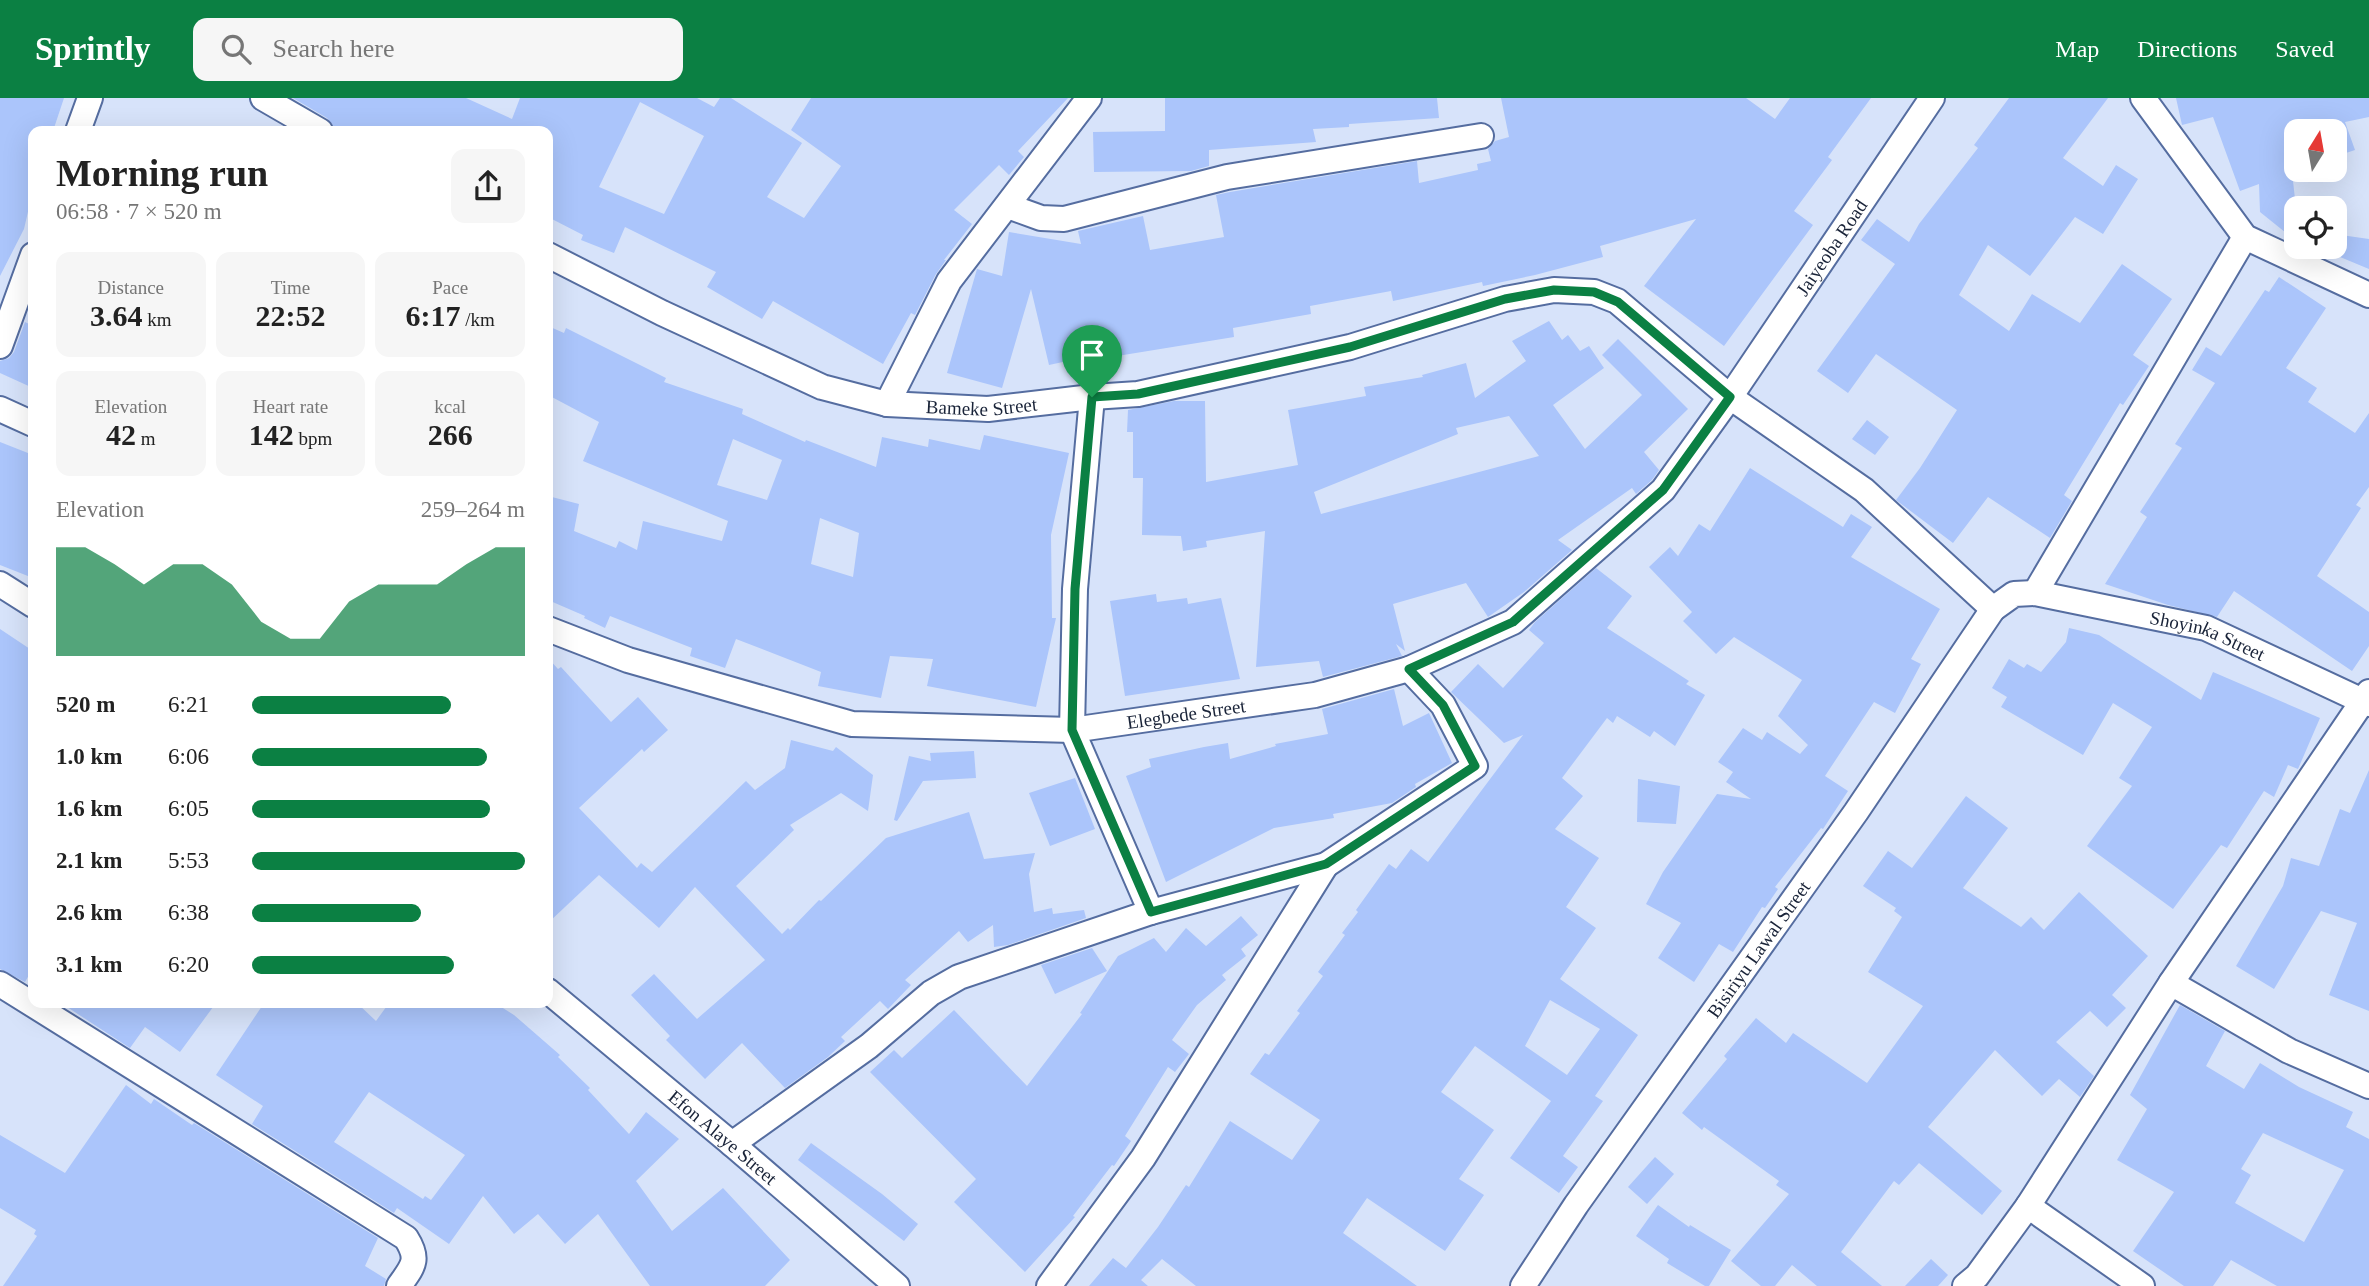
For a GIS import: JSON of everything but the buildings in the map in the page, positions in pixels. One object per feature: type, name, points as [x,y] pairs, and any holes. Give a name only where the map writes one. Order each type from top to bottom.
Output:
[{"type":"street","points":[[80,126],[90,98]]},
{"type":"street","points":[[263,98],[311,126]]},
{"type":"street","points":[[887,404],[949,281],[1089,98]]},
{"type":"street","name":"Jaiyeoba Road","points":[[1730,397],[1932,98]]},
{"type":"street","points":[[2143,98],[2245,237],[2369,295]]},
{"type":"street","points":[[1007,206],[1041,218],[1065,219],[1227,177],[1481,136]]},
{"type":"street","points":[[1993,609],[2014,594],[2035,593],[2245,237]]},
{"type":"street","name":"Bameke Street","points":[[553,258],[662,313],[822,387],[887,404],[988,409],[1138,394],[1350,347],[1505,299],[1554,290],[1594,292],[1618,302],[1730,397],[1864,490],[1993,609]]},
{"type":"street","points":[[0,346],[28,269]]},
{"type":"street","points":[[1092,397],[1075,589],[1072,730],[1151,912]]},
{"type":"street","name":"Elegbede Street","points":[[553,631],[628,660],[852,724],[1072,730],[1315,695],[1409,669],[1513,622],[1663,490],[1730,397]]},
{"type":"street","points":[[0,409],[28,422]]},
{"type":"street","points":[[0,584],[28,602]]},
{"type":"street","name":"Shoyinka Street","points":[[2035,593],[2206,628],[2367,699]]},
{"type":"street","name":"Bisiriyu Lawal Street","points":[[1523,1286],[1576,1205],[1856,812],[1993,609]]},
{"type":"street","points":[[732,1144],[869,1046],[931,993],[950,982],[1151,912],[1326,864],[1475,766],[1443,705],[1409,669]]},
{"type":"street","points":[[1976,1283],[2171,982],[2367,699]]},
{"type":"street","points":[[1049,1286],[1143,1158],[1326,864]]},
{"type":"street","points":[[2171,982],[2289,1051],[2369,1086]]},
{"type":"street","points":[[0,984],[28,1002]]},
{"type":"street","name":"Efon Alaye Street","points":[[553,995],[732,1144],[880,1281]]},
{"type":"street","points":[[38,1008],[406,1238],[414,1251],[413,1265],[399,1286]]},
{"type":"street","points":[[2028,1206],[2142,1286]]},
{"type":"route","points":[[1554,290],[1594,292],[1618,302],[1730,397],[1663,490],[1513,622],[1409,669],[1443,705],[1475,766],[1326,864],[1151,912],[1072,730],[1075,589],[1092,397],[1138,394],[1350,347],[1505,299],[1554,290]]}]
